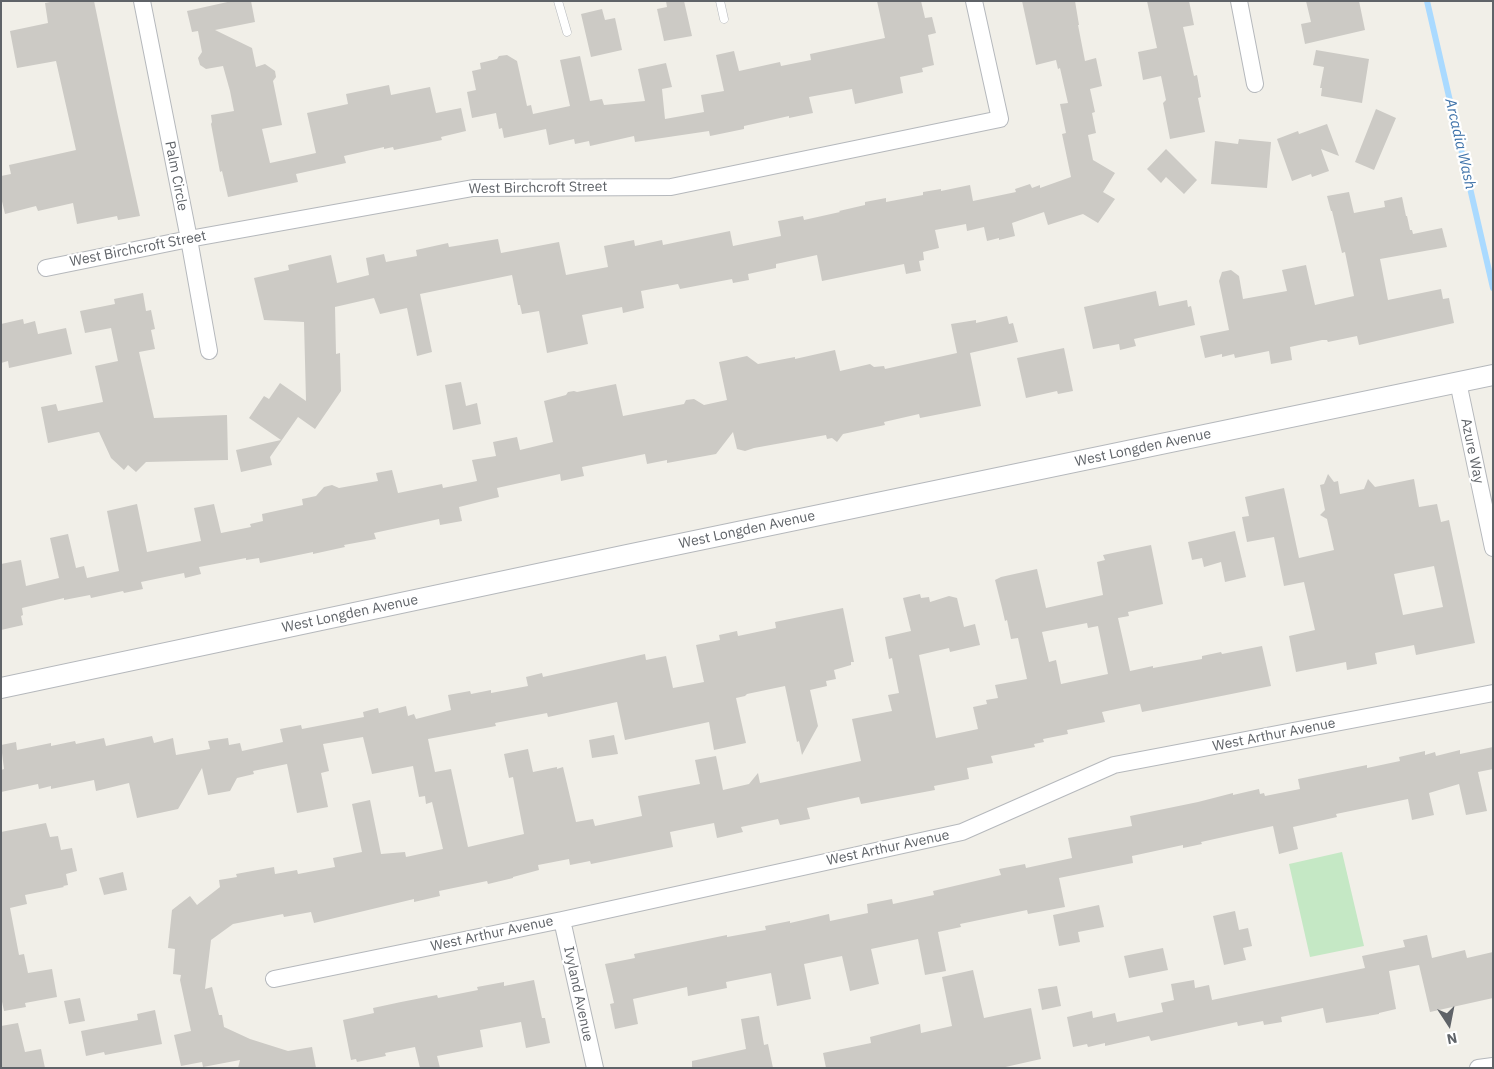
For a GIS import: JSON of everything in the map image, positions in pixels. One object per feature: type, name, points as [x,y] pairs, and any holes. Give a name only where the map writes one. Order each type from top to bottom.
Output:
[{"type":"street","name":"Palm Circle","points":[[142,1],[209,351]]},
{"type":"street","name":"West Birchcroft Street","points":[[46,268],[189,239],[473,188],[671,187],[1000,119],[974,1]]},
{"type":"street","points":[[1238,1],[1256,84]]},
{"type":"street","name":"West Longden Avenue","points":[[1,688],[627,555],[1493,375]]},
{"type":"street","name":"Azure Way","points":[[1458,382],[1493,548]]},
{"type":"street","name":"West Arthur Avenue","points":[[274,979],[562,920],[962,832],[1114,765],[1493,693]]},
{"type":"street","name":"Ivyland Avenue","points":[[562,920],[595,1068]]},
{"type":"street","points":[[1478,1068],[1493,1066]]},
{"type":"lane","points":[[558,1],[567,32]]},
{"type":"lane","points":[[720,1],[724,19]]},
{"type":"green space","points":[[1342,852],[1364,946],[1310,957],[1289,864]]},
{"type":"building","points":[[56,1],[94,1],[140,216],[118,220],[117,216],[77,224],[73,203],[38,211],[36,206],[5,214],[1,197],[1,176],[11,174],[9,165],[76,150],[56,61],[17,68],[10,31],[48,23],[45,3]]},
{"type":"building","points":[[232,1],[251,1],[255,22],[215,30],[252,48],[256,67],[265,64],[275,71],[276,77],[273,81],[282,125],[262,129],[270,163],[316,153],[307,113],[348,104],[346,94],[389,85],[391,95],[430,87],[436,113],[461,108],[466,131],[441,137],[442,140],[394,150],[393,147],[384,149],[384,147],[344,156],[346,163],[296,174],[298,182],[228,197],[222,171],[220,172],[211,115],[234,111],[230,91],[223,66],[206,69],[200,65],[198,58],[202,52],[198,31],[192,32],[187,11]]},
{"type":"building","points":[[666,1],[684,1],[692,36],[664,41],[657,9],[667,7]]},
{"type":"building","points":[[877,1],[921,1],[925,18],[932,17],[936,33],[928,35],[934,65],[922,68],[923,72],[900,77],[903,93],[855,104],[852,89],[809,97],[813,113],[744,126],[744,129],[710,136],[709,131],[635,142],[634,136],[590,146],[589,141],[575,144],[574,139],[549,145],[546,129],[504,138],[502,128],[499,129],[496,113],[472,118],[467,92],[476,90],[472,71],[481,69],[480,63],[507,55],[517,61],[527,106],[531,105],[533,114],[570,106],[560,60],[580,56],[590,101],[602,99],[604,105],[645,101],[638,69],[666,63],[672,87],[662,89],[665,119],[704,112],[701,95],[724,91],[716,55],[734,51],[739,71],[780,62],[781,66],[811,60],[810,54],[885,38]]},
{"type":"building","points":[[1022,1],[1075,1],[1085,61],[1096,58],[1102,86],[1090,89],[1095,112],[1092,113],[1096,133],[1088,135],[1093,160],[1115,173],[1103,192],[1115,199],[1098,223],[1083,214],[1048,225],[1044,212],[1012,223],[1015,236],[999,240],[999,238],[987,241],[984,227],[967,231],[966,224],[935,230],[939,248],[923,252],[924,260],[919,261],[921,271],[906,274],[904,264],[822,281],[817,255],[776,264],[776,268],[748,274],[749,280],[733,283],[732,279],[680,289],[678,284],[641,291],[644,308],[623,313],[622,307],[582,315],[588,344],[547,353],[539,311],[522,314],[520,305],[518,305],[512,275],[420,294],[432,352],[417,356],[407,308],[380,314],[374,298],[335,307],[336,354],[340,353],[341,391],[315,429],[298,417],[270,457],[272,465],[241,472],[236,450],[281,440],[249,418],[264,396],[269,399],[280,383],[306,401],[304,322],[264,320],[254,278],[289,270],[288,265],[331,255],[337,283],[369,275],[366,258],[384,254],[386,262],[417,256],[416,250],[448,243],[449,247],[498,239],[501,253],[559,242],[566,275],[608,267],[604,246],[634,240],[635,246],[662,240],[663,245],[730,231],[733,246],[781,236],[778,221],[803,216],[804,220],[865,205],[865,202],[886,198],[886,202],[923,195],[923,192],[941,189],[941,191],[970,185],[973,201],[1016,192],[1015,189],[1030,184],[1032,188],[1040,185],[1040,188],[1071,177],[1062,134],[1066,133],[1060,104],[1068,103],[1060,68],[1058,69],[1056,60],[1036,65]]},
{"type":"building","points":[[1147,1],[1189,1],[1194,25],[1183,27],[1194,76],[1197,75],[1201,97],[1198,98],[1205,132],[1170,139],[1163,103],[1166,100],[1161,76],[1143,80],[1138,52],[1157,48]]},
{"type":"building","points":[[1306,1],[1359,1],[1365,30],[1305,44],[1301,24],[1311,22]]},
{"type":"building","points":[[602,9],[605,20],[615,18],[622,50],[591,57],[581,14]]},
{"type":"building","points":[[1316,50],[1369,59],[1362,103],[1321,96],[1322,88],[1320,88],[1324,67],[1313,65]]},
{"type":"building","points":[[1376,109],[1396,118],[1374,170],[1355,162]]},
{"type":"building","points":[[1327,124],[1339,156],[1321,149],[1329,171],[1312,177],[1311,174],[1292,181],[1277,139],[1298,131],[1299,134]]},
{"type":"building","points":[[1239,139],[1271,142],[1267,188],[1211,184],[1215,141],[1238,144]]},
{"type":"building","points":[[1166,149],[1197,180],[1184,194],[1166,177],[1161,183],[1147,169]]},
{"type":"building","points":[[1349,192],[1354,213],[1385,207],[1384,201],[1402,197],[1410,230],[1412,230],[1413,234],[1442,228],[1447,247],[1380,259],[1388,300],[1441,289],[1443,299],[1449,298],[1454,323],[1359,345],[1357,336],[1328,342],[1327,340],[1322,340],[1290,347],[1292,360],[1271,364],[1269,351],[1235,358],[1234,354],[1222,357],[1222,354],[1205,358],[1200,336],[1229,330],[1219,281],[1222,272],[1231,270],[1239,276],[1243,299],[1287,291],[1282,270],[1306,265],[1315,305],[1354,296],[1345,252],[1342,253],[1327,196]]},
{"type":"building","points":[[1156,291],[1159,306],[1187,300],[1188,307],[1191,306],[1195,325],[1134,339],[1136,346],[1120,350],[1119,344],[1093,349],[1084,307]]},
{"type":"building","points":[[143,293],[146,311],[151,310],[155,329],[151,330],[155,349],[139,352],[154,418],[227,415],[228,460],[146,462],[136,472],[128,465],[124,470],[111,458],[99,432],[48,443],[41,407],[56,404],[58,411],[103,402],[95,366],[118,361],[111,328],[85,333],[80,311],[115,304],[114,299]]},
{"type":"building","points":[[1007,316],[1009,324],[1013,323],[1018,342],[970,353],[981,406],[920,418],[919,414],[884,422],[885,425],[843,434],[837,442],[832,438],[827,439],[826,435],[745,451],[737,449],[733,432],[716,454],[667,463],[667,460],[647,464],[645,454],[582,467],[584,476],[561,481],[560,474],[497,488],[499,497],[459,507],[462,521],[440,525],[439,519],[374,533],[376,539],[344,545],[345,547],[313,554],[313,552],[260,563],[259,558],[246,560],[246,558],[199,567],[201,574],[185,578],[184,573],[141,582],[143,589],[124,593],[123,591],[91,598],[90,595],[64,600],[64,598],[22,608],[23,625],[1,630],[1,564],[21,560],[26,586],[59,578],[50,538],[68,534],[76,568],[84,566],[87,578],[119,571],[107,511],[137,504],[147,552],[201,541],[194,508],[214,504],[221,533],[251,527],[250,524],[263,521],[262,514],[303,505],[302,499],[316,496],[324,487],[332,485],[339,488],[378,481],[376,473],[392,470],[398,493],[442,484],[443,488],[477,481],[472,460],[496,456],[493,442],[517,437],[520,450],[553,442],[544,401],[566,395],[568,392],[616,384],[623,416],[684,404],[686,400],[694,399],[704,405],[727,400],[719,362],[747,356],[758,364],[795,357],[795,359],[835,350],[840,371],[870,364],[874,367],[884,366],[885,369],[957,353],[951,324],[976,320],[976,323]]},
{"type":"building","points":[[23,319],[24,324],[35,321],[38,334],[66,328],[72,354],[9,368],[8,361],[1,363],[1,324]]},
{"type":"building","points":[[1064,348],[1073,391],[1058,394],[1057,391],[1026,398],[1017,358]]},
{"type":"building","points":[[461,382],[466,406],[477,403],[481,424],[453,430],[445,385]]},
{"type":"building","points":[[1328,474],[1334,482],[1338,481],[1340,494],[1364,489],[1368,479],[1375,487],[1414,479],[1419,507],[1437,504],[1441,522],[1449,520],[1475,643],[1416,655],[1414,645],[1375,653],[1377,664],[1347,670],[1346,662],[1296,672],[1289,636],[1315,630],[1304,582],[1284,586],[1274,537],[1247,542],[1242,517],[1249,516],[1245,497],[1284,488],[1299,558],[1334,550],[1327,519],[1320,515],[1325,510],[1320,485],[1324,484]],"holes":[[[1434,566],[1443,607],[1403,615],[1394,574]]]},
{"type":"building","points":[[1235,531],[1246,577],[1225,582],[1221,562],[1204,567],[1202,558],[1192,560],[1188,542]]},
{"type":"building","points":[[1151,545],[1163,604],[1128,612],[1129,616],[1118,618],[1130,671],[1202,659],[1202,656],[1221,652],[1222,654],[1262,646],[1271,686],[1142,712],[1140,704],[1102,712],[1105,722],[1067,730],[1068,734],[1043,739],[1044,742],[1034,744],[1035,747],[991,756],[993,763],[967,768],[969,779],[934,786],[935,790],[861,804],[859,797],[807,808],[810,819],[780,825],[778,819],[741,827],[743,832],[717,838],[714,823],[670,832],[673,847],[591,864],[590,861],[570,865],[569,859],[538,865],[539,870],[513,878],[488,884],[487,881],[439,891],[440,896],[414,902],[414,899],[314,923],[311,912],[284,917],[283,914],[233,924],[211,940],[205,989],[212,987],[219,1015],[222,1015],[224,1027],[250,1039],[288,1051],[312,1047],[316,1068],[238,1068],[240,1060],[203,1067],[202,1062],[181,1066],[174,1035],[191,1031],[180,980],[181,975],[173,974],[175,949],[168,948],[172,910],[190,896],[197,905],[220,887],[219,880],[237,877],[236,874],[274,867],[275,874],[297,870],[298,874],[335,867],[333,858],[362,852],[352,804],[370,800],[381,854],[405,852],[406,857],[443,849],[432,802],[426,804],[425,796],[419,797],[413,766],[372,774],[363,737],[323,744],[329,771],[321,773],[328,807],[297,813],[287,764],[253,771],[254,774],[237,778],[230,791],[208,795],[202,768],[178,809],[137,818],[129,783],[96,791],[94,780],[51,789],[51,786],[39,789],[38,784],[1,792],[1,770],[4,769],[1,745],[16,742],[17,750],[51,743],[51,746],[75,741],[76,744],[104,738],[106,746],[152,736],[154,743],[173,738],[176,755],[210,749],[208,741],[228,738],[229,745],[240,743],[242,751],[283,742],[280,729],[301,725],[302,729],[364,717],[363,712],[378,708],[379,713],[406,706],[408,716],[414,714],[416,719],[451,710],[448,695],[470,691],[471,694],[491,690],[491,693],[528,686],[526,677],[542,673],[543,677],[645,654],[646,660],[666,656],[673,688],[704,682],[696,645],[720,640],[719,635],[737,631],[738,636],[776,628],[775,622],[843,608],[854,662],[851,662],[851,665],[834,670],[836,679],[826,681],[827,686],[810,690],[818,726],[802,755],[799,741],[797,742],[785,686],[736,698],[746,743],[714,750],[709,722],[625,740],[617,702],[548,717],[547,713],[495,723],[496,726],[428,739],[435,772],[451,769],[468,847],[524,834],[513,777],[509,778],[504,754],[528,749],[533,772],[563,767],[576,822],[593,819],[595,826],[642,816],[638,796],[700,784],[695,760],[716,756],[723,790],[749,784],[758,773],[760,783],[861,761],[852,719],[892,711],[888,695],[899,693],[892,658],[889,659],[885,637],[911,631],[903,598],[920,594],[921,598],[929,597],[930,602],[949,596],[957,598],[964,627],[975,624],[980,645],[950,652],[949,648],[919,655],[936,738],[978,729],[973,707],[987,704],[986,700],[998,698],[995,685],[1027,679],[1018,638],[1011,639],[995,580],[1037,569],[1046,608],[1103,595],[1097,562],[1105,560],[1103,555]],"holes":[[[1087,623],[1088,628],[1098,626],[1108,674],[1061,684],[1056,660],[1049,662],[1042,632]]]},
{"type":"building","points":[[614,735],[618,754],[592,758],[589,740]]},
{"type":"building","points":[[1493,747],[1493,769],[1478,772],[1487,811],[1466,815],[1459,784],[1429,793],[1434,815],[1412,820],[1408,799],[1336,814],[1337,817],[1293,827],[1298,849],[1279,854],[1273,826],[1201,842],[1202,844],[1183,848],[1183,845],[1132,856],[1133,863],[1059,878],[1065,907],[1028,914],[1027,910],[960,924],[961,927],[938,932],[946,971],[925,975],[918,939],[871,949],[879,984],[850,991],[842,956],[804,964],[811,999],[777,1006],[771,973],[726,982],[727,988],[688,996],[687,987],[633,999],[638,1024],[615,1029],[610,1004],[614,1003],[605,964],[635,958],[634,954],[727,935],[727,937],[766,930],[765,926],[790,921],[790,923],[829,914],[830,921],[868,913],[867,904],[892,899],[893,904],[934,895],[933,891],[1001,875],[999,869],[1025,864],[1026,868],[1072,858],[1068,838],[1132,826],[1130,816],[1233,793],[1233,795],[1259,789],[1260,794],[1264,793],[1265,796],[1300,789],[1298,779],[1367,765],[1367,768],[1400,761],[1399,757],[1425,751],[1425,755],[1435,752],[1436,756],[1460,750],[1460,754]]},
{"type":"building","points":[[46,823],[50,837],[58,836],[61,850],[72,848],[77,871],[66,874],[68,885],[25,895],[27,904],[10,908],[19,955],[24,954],[28,973],[52,969],[57,997],[25,1003],[26,1007],[4,1011],[1,997],[1,832]]},
{"type":"building","points":[[123,872],[127,890],[104,895],[99,878]]},
{"type":"building","points":[[1099,905],[1104,927],[1078,932],[1080,942],[1059,946],[1053,915]]},
{"type":"building","points":[[1235,911],[1239,930],[1248,928],[1252,946],[1243,948],[1246,960],[1224,965],[1213,916]]},
{"type":"building","points":[[1427,935],[1432,958],[1465,950],[1467,958],[1493,952],[1493,998],[1430,1012],[1419,965],[1389,971],[1396,1009],[1379,1014],[1326,1023],[1323,1008],[1281,1017],[1282,1022],[1264,1025],[1263,1021],[1238,1026],[1237,1022],[1151,1041],[1149,1036],[1105,1046],[1105,1043],[1088,1047],[1087,1044],[1073,1047],[1067,1017],[1092,1011],[1093,1018],[1115,1013],[1117,1022],[1163,1012],[1161,1003],[1174,1000],[1171,984],[1194,980],[1195,988],[1209,985],[1212,1000],[1365,968],[1362,956],[1405,947],[1403,940]]},
{"type":"building","points":[[1163,948],[1168,970],[1129,978],[1124,956]]},
{"type":"building","points":[[973,970],[984,1018],[1031,1008],[1041,1059],[1001,1068],[826,1068],[823,1053],[871,1043],[870,1037],[920,1024],[921,1033],[952,1026],[942,977]]},
{"type":"building","points":[[534,980],[542,1018],[545,1018],[550,1043],[526,1048],[521,1022],[480,1030],[483,1047],[437,1056],[440,1068],[420,1068],[415,1047],[385,1053],[386,1056],[357,1062],[356,1059],[351,1060],[343,1020],[374,1013],[373,1008],[401,1002],[437,995],[438,998],[478,990],[477,987],[504,982],[504,986]]},
{"type":"building","points":[[1057,986],[1061,1006],[1042,1010],[1038,989]]},
{"type":"building","points":[[80,998],[85,1021],[69,1024],[64,1001]]},
{"type":"building","points":[[155,1010],[162,1044],[105,1055],[104,1052],[86,1056],[81,1031],[138,1020],[137,1014]]},
{"type":"building","points":[[759,1016],[764,1045],[768,1044],[773,1068],[692,1068],[692,1061],[746,1049],[741,1019]]},
{"type":"building","points":[[18,1023],[25,1052],[41,1049],[45,1068],[1,1068],[1,1026]]},
{"type":"waterway","name":"Arcadia Wash","points":[[1427,1],[1493,288]]}]
